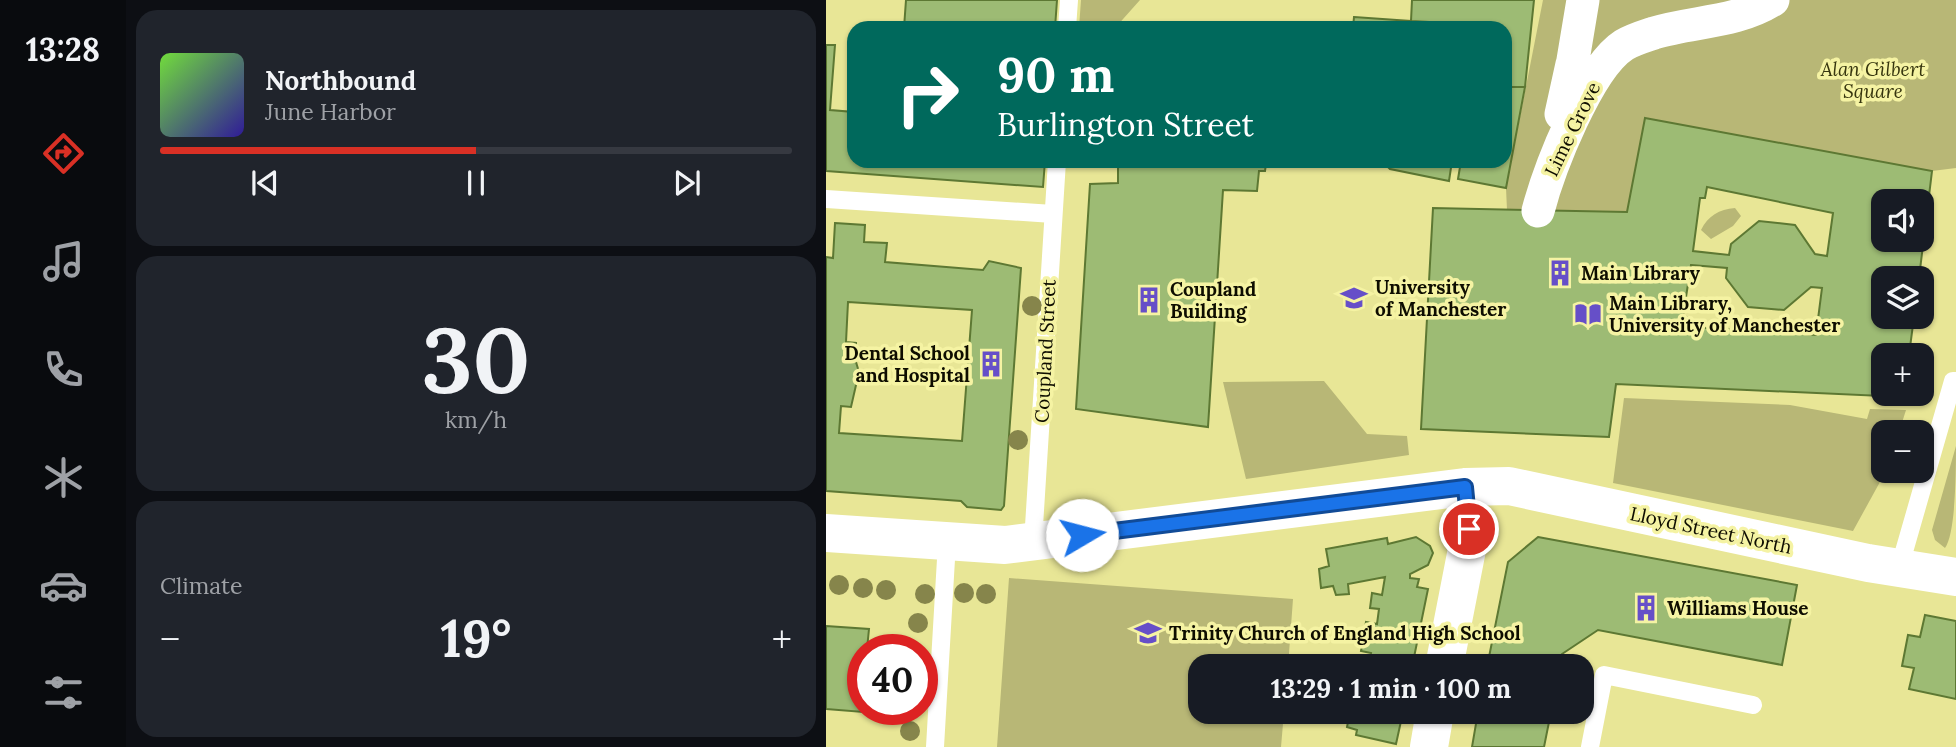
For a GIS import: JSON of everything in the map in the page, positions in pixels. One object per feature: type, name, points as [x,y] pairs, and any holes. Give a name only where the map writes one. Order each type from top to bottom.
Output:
[{"type":"street","points":[[1549,172],[1572,68],[1583,0]]},
{"type":"street","name":"Lime Grove","points":[[1538,211],[1549,172],[1590,85],[1623,46],[1654,33],[1729,18],[1773,0]]},
{"type":"street","name":"Lloyd Street North","points":[[826,533],[1005,545],[1465,487],[1509,486],[1899,569],[1956,577]]},
{"type":"street","points":[[1447,654],[1469,539],[1465,487]]},
{"type":"street","points":[[1429,747],[1433,724]]},
{"type":"lane","points":[[1068,21],[1069,0]]},
{"type":"lane","name":"Coupland Street","points":[[1033,541],[1049,446],[1053,214],[1056,168]]},
{"type":"lane","points":[[826,199],[1053,214]]},
{"type":"lane","points":[[1899,569],[1927,464],[1953,381],[1956,381]]},
{"type":"lane","points":[[934,747],[947,542]]},
{"type":"lane","points":[[1590,747],[1605,675],[1753,705]]},
{"type":"green space","points":[[1081,0],[1140,0],[1121,21],[1080,21]]},
{"type":"green space","name":"Alan Gilbert Square","points":[[1543,0],[1956,0],[1956,168],[1932,171],[1645,119],[1627,212],[1507,210],[1506,188]]},
{"type":"green space","points":[[1735,208],[1741,216],[1733,226],[1711,239],[1701,230],[1715,214]]},
{"type":"green space","points":[[1324,381],[1367,434],[1407,436],[1409,455],[1246,479],[1223,382]]},
{"type":"green space","points":[[1624,398],[1790,405],[1867,419],[1870,409],[1906,410],[1903,420],[1871,420],[1871,483],[1879,483],[1853,531],[1613,483]]},
{"type":"green space","points":[[1956,446],[1953,515],[1945,548],[1935,540],[1932,530]]},
{"type":"green space","name":"Trinity Church of England High School","points":[[1009,578],[1293,599],[1289,654],[1188,654],[1188,724],[1283,724],[1281,747],[997,747]]},
{"type":"building","points":[[906,0],[1057,0],[1056,21],[904,21]]},
{"type":"building","points":[[1412,0],[1534,0],[1525,87],[1512,87],[1512,21],[1411,21]]},
{"type":"building","points":[[1354,17],[1418,21],[1354,21]]},
{"type":"building","points":[[826,45],[835,45],[830,110],[847,111],[847,168],[1044,168],[1043,187],[826,171]]},
{"type":"building","points":[[1512,87],[1525,87],[1512,156]]},
{"type":"building","name":"Main Library","points":[[1645,118],[1932,171],[1930,189],[1871,189],[1871,252],[1922,252],[1920,266],[1871,266],[1871,329],[1912,329],[1911,343],[1871,343],[1871,396],[1616,384],[1609,437],[1421,429],[1433,208],[1627,212]],"holes":[[[1707,187],[1833,213],[1827,256],[1815,254],[1795,225],[1759,221],[1731,244],[1729,255],[1693,251],[1700,198],[1705,198]],[[1691,265],[1727,268],[1726,278],[1748,307],[1784,310],[1811,287],[1822,288],[1816,335],[1692,327],[1691,318],[1683,316]]]},
{"type":"building","name":"Coupland Building","points":[[1118,168],[1265,168],[1265,171],[1259,171],[1257,191],[1223,190],[1208,427],[1076,409],[1090,184],[1118,183]]},
{"type":"building","points":[[1389,168],[1451,168],[1449,181]]},
{"type":"building","points":[[1460,168],[1510,168],[1506,188],[1458,179]]},
{"type":"building","name":"Dental School and Hospital","points":[[835,223],[865,225],[864,242],[887,243],[885,262],[983,270],[989,261],[1021,268],[1004,506],[1001,510],[967,507],[961,501],[826,491],[826,257],[833,258]],"holes":[[[848,302],[972,310],[962,441],[839,433],[841,406],[851,407],[859,372],[856,343],[846,342]]]},
{"type":"building","points":[[1416,537],[1430,546],[1433,553],[1428,565],[1410,574],[1410,578],[1419,579],[1417,587],[1428,589],[1415,654],[1371,654],[1361,651],[1366,622],[1377,624],[1379,609],[1370,608],[1372,593],[1382,595],[1385,577],[1348,584],[1349,594],[1336,595],[1333,586],[1321,588],[1319,569],[1329,566],[1326,549],[1387,538],[1388,544]]},
{"type":"building","name":"Williams House","points":[[1538,537],[1797,585],[1782,665],[1598,630],[1562,654],[1490,654],[1508,562]]},
{"type":"building","points":[[1925,615],[1956,621],[1956,699],[1909,689],[1914,668],[1902,666],[1908,635],[1920,637]]},
{"type":"building","points":[[826,626],[869,629],[868,634],[847,634],[847,711],[826,709]]},
{"type":"building","points":[[1348,724],[1400,724],[1396,744],[1356,735],[1357,730],[1347,727]]},
{"type":"building","points":[[1476,724],[1549,724],[1544,747],[1472,747]]},
{"type":"place","name":"Main Library","points":[[1560,273]]},
{"type":"place","name":"University of Manchester","points":[[1354,298]]},
{"type":"place","name":"Coupland Building","points":[[1149,300]]},
{"type":"place","name":"Main Library, University of Manchester","points":[[1588,314]]},
{"type":"place","name":"Dental School and Hospital","points":[[991,364]]},
{"type":"place","name":"Williams House","points":[[1646,608]]},
{"type":"place","name":"Trinity Church of England High School","points":[[1148,633]]},
{"type":"route","points":[[1082,535],[1465,487],[1469,529]]}]
